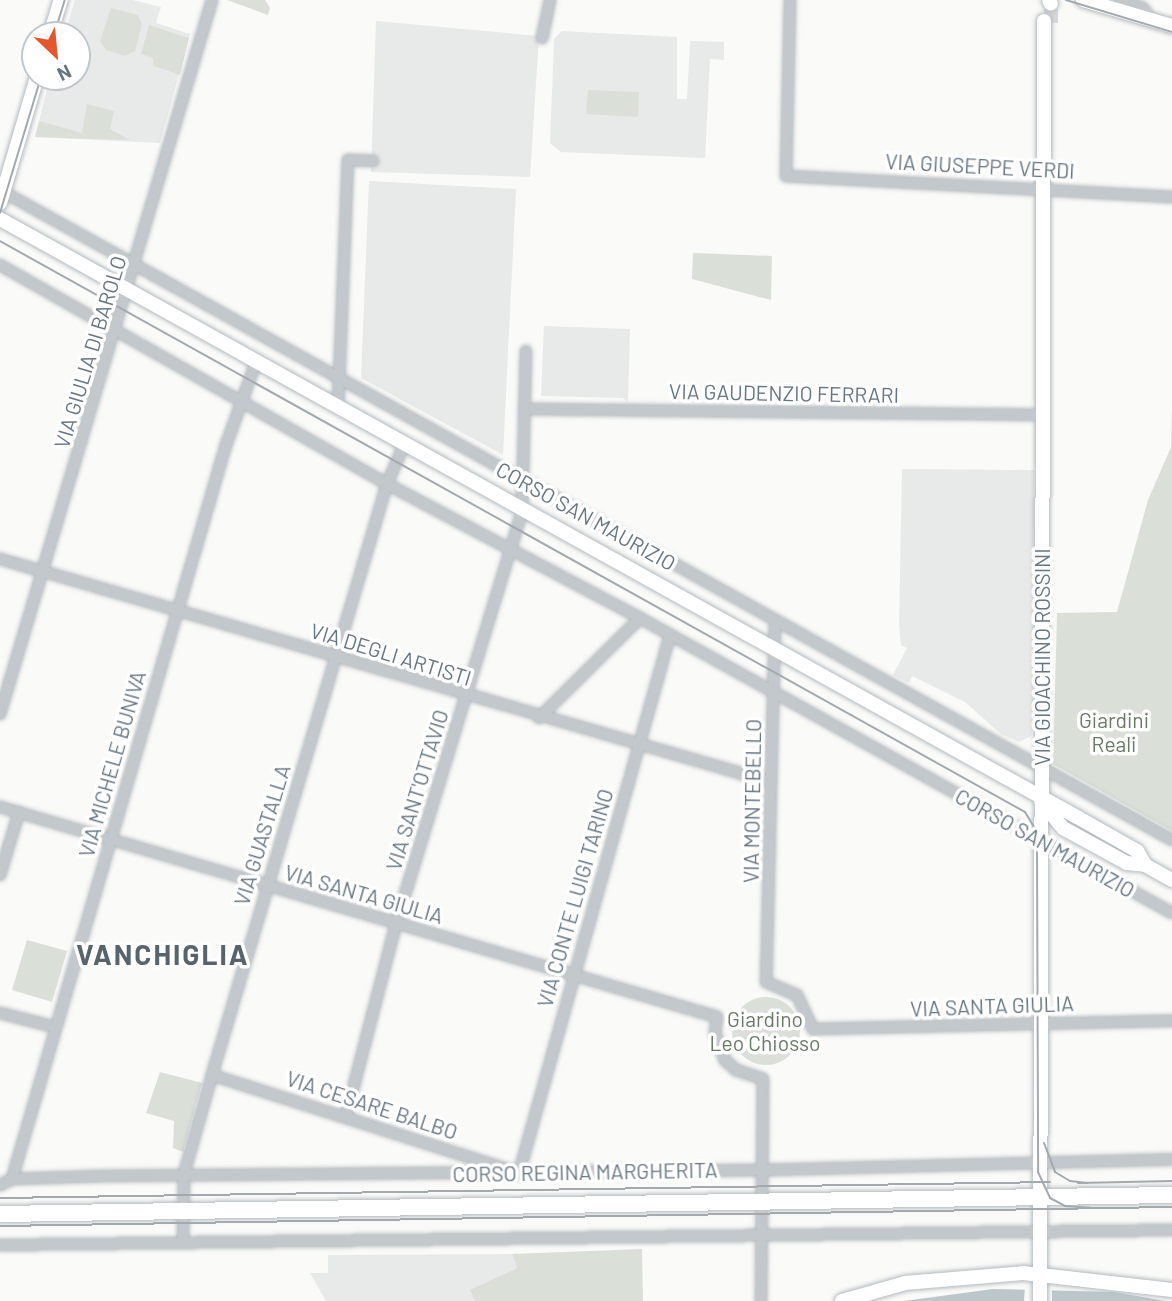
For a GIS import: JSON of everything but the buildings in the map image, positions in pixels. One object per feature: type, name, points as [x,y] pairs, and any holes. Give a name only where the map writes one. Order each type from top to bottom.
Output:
[{"type":"main road","name":"CORSO REGINA MARGHERITA","points":[[0,1214],[1172,1195]]},
{"type":"street","points":[[54,21],[61,0]]},
{"type":"street","name":"VIA GIULIA DI BAROLO","points":[[0,714],[129,291],[212,0]]},
{"type":"street","name":"VIA GIUSEPPE VERDI","points":[[790,0],[786,176],[1172,197]]},
{"type":"street","points":[[1083,0],[1172,26]]},
{"type":"street","points":[[1121,0],[1143,8],[1152,20]]},
{"type":"street","points":[[542,38],[550,3]]},
{"type":"street","name":"VIA GIOACHINO ROSSINI","points":[[1040,1301],[1040,839],[1047,25]]},
{"type":"street","points":[[1,195],[33,91]]},
{"type":"street","points":[[338,407],[348,160],[373,162]]},
{"type":"street","name":"CORSO SAN MAURIZIO","points":[[1,195],[339,376],[1172,841]]},
{"type":"street","name":"CORSO SAN MAURIZIO","points":[[0,219],[1041,801],[1137,851],[1145,865],[1172,880]]},
{"type":"street","name":"CORSO SAN MAURIZIO","points":[[0,265],[387,484],[640,618],[774,695],[1172,913]]},
{"type":"street","name":"VIA SANT'OTTAVIO","points":[[346,1116],[396,924],[522,512],[526,351]]},
{"type":"street","name":"VIA MICHELE BUNIVA","points":[[12,1180],[240,400],[256,362]]},
{"type":"street","name":"VIA GAUDENZIO FERRARI","points":[[524,408],[1044,415]]},
{"type":"street","name":"VIA GUASTALLA","points":[[183,1243],[184,1174],[387,484],[404,444]]},
{"type":"street","name":"VIA DEGLI ARTISTI","points":[[0,559],[638,747],[771,782]]},
{"type":"street","points":[[539,718],[640,618]]},
{"type":"street","name":"VIA MONTEBELLO","points":[[775,621],[766,982],[797,995],[813,1029]]},
{"type":"street","name":"VIA CONTE LUIGI TARINO","points":[[519,1173],[572,974],[670,635]]},
{"type":"street","name":"VIA SANTA GIULIA","points":[[0,807],[717,1017],[715,1033],[725,1060],[736,1070],[763,1079],[762,1170]]},
{"type":"street","points":[[0,875],[19,812]]},
{"type":"street","points":[[0,1013],[55,1027]]},
{"type":"street","name":"VIA SANTA GIULIA","points":[[813,1029],[1172,1021]]},
{"type":"street","name":"VIA CESARE BALBO","points":[[212,1075],[519,1173]]},
{"type":"street","name":"CORSO REGINA MARGHERITA","points":[[0,1185],[12,1180],[184,1174],[762,1170],[1041,1159],[1172,1159]]},
{"type":"street","points":[[761,1301],[762,1170]]},
{"type":"street","points":[[0,1245],[1172,1230]]},
{"type":"street","points":[[842,1301],[918,1281],[1040,1279],[1172,1290]]},
{"type":"shaded area","points":[[75,0],[133,0],[161,7],[156,23],[190,34],[160,143],[35,137],[46,91],[91,91],[91,21],[68,21]]},
{"type":"shaded area","points":[[376,21],[539,36],[530,177],[371,172]]},
{"type":"shaded area","points":[[562,31],[677,37],[677,99],[687,99],[690,41],[724,42],[724,60],[710,59],[705,158],[561,152],[550,143],[554,39]]},
{"type":"shaded area","points":[[369,181],[516,189],[503,455],[361,378]]},
{"type":"shaded area","points":[[544,326],[630,329],[628,402],[623,398],[541,396]]},
{"type":"shaded area","points":[[902,469],[1034,470],[1033,727],[1031,736],[1019,742],[1001,734],[965,702],[912,676],[909,683],[893,675],[907,648],[901,645],[899,626]]},
{"type":"shaded area","points":[[512,1254],[517,1268],[471,1290],[475,1301],[326,1301],[310,1273],[328,1273],[328,1255]]},
{"type":"shaded area","points":[[993,1289],[1114,1292],[1166,1301],[904,1301]]},
{"type":"green space","points":[[227,0],[265,0],[270,8],[268,15]]},
{"type":"green space","points":[[111,8],[138,15],[142,24],[135,51],[125,56],[106,50],[100,41]]},
{"type":"green space","points":[[149,25],[189,38],[180,75],[154,66],[153,58],[141,54]]},
{"type":"green space","points":[[588,90],[639,92],[638,117],[586,114]]},
{"type":"green space","points":[[87,104],[114,111],[110,129],[130,140],[35,137],[39,121],[82,133]]},
{"type":"green space","points":[[693,253],[772,256],[771,300],[692,279]]},
{"type":"green space","name":"Giardini Reali","points":[[1172,409],[1172,831],[1053,764],[1057,613],[1117,612],[1148,500],[1171,447]]},
{"type":"green space","points":[[27,940],[67,951],[52,1002],[12,990]]},
{"type":"green space","name":"Giardino Leo Chiosso","points":[[759,997],[773,997],[785,1002],[795,1012],[800,1031],[795,1050],[785,1060],[773,1065],[759,1065],[747,1060],[737,1050],[732,1038],[732,1024],[737,1012],[747,1002]]},
{"type":"green space","points":[[160,1072],[202,1083],[183,1152],[173,1148],[174,1121],[146,1113]]},
{"type":"green space","points":[[642,1249],[643,1301],[475,1301],[470,1290],[517,1268],[512,1254]]},
{"type":"pier","points":[[1025,1286],[1052,1287],[1052,1301],[1024,1301]]},
{"type":"tunnel","points":[[1051,4],[1051,23]]},
{"type":"tram line","points":[[58,21],[65,0]]},
{"type":"tram line","points":[[1066,0],[1172,32]]},
{"type":"tram line","points":[[0,213],[37,91]]},
{"type":"tram line","points":[[0,241],[1025,812],[1034,827],[1037,846],[1038,1172],[1050,1198],[1065,1206],[1091,1208]]},
{"type":"tram line","points":[[1044,1143],[1055,1172],[1070,1181],[1087,1183]]},
{"type":"tram line","points":[[1078,1183],[1172,1181]]},
{"type":"tram line","points":[[0,1198],[1050,1182]]},
{"type":"tram line","points":[[0,1226],[1172,1207]]},
{"type":"district","name":"VANCHIGLIA","points":[[163,954]]}]
